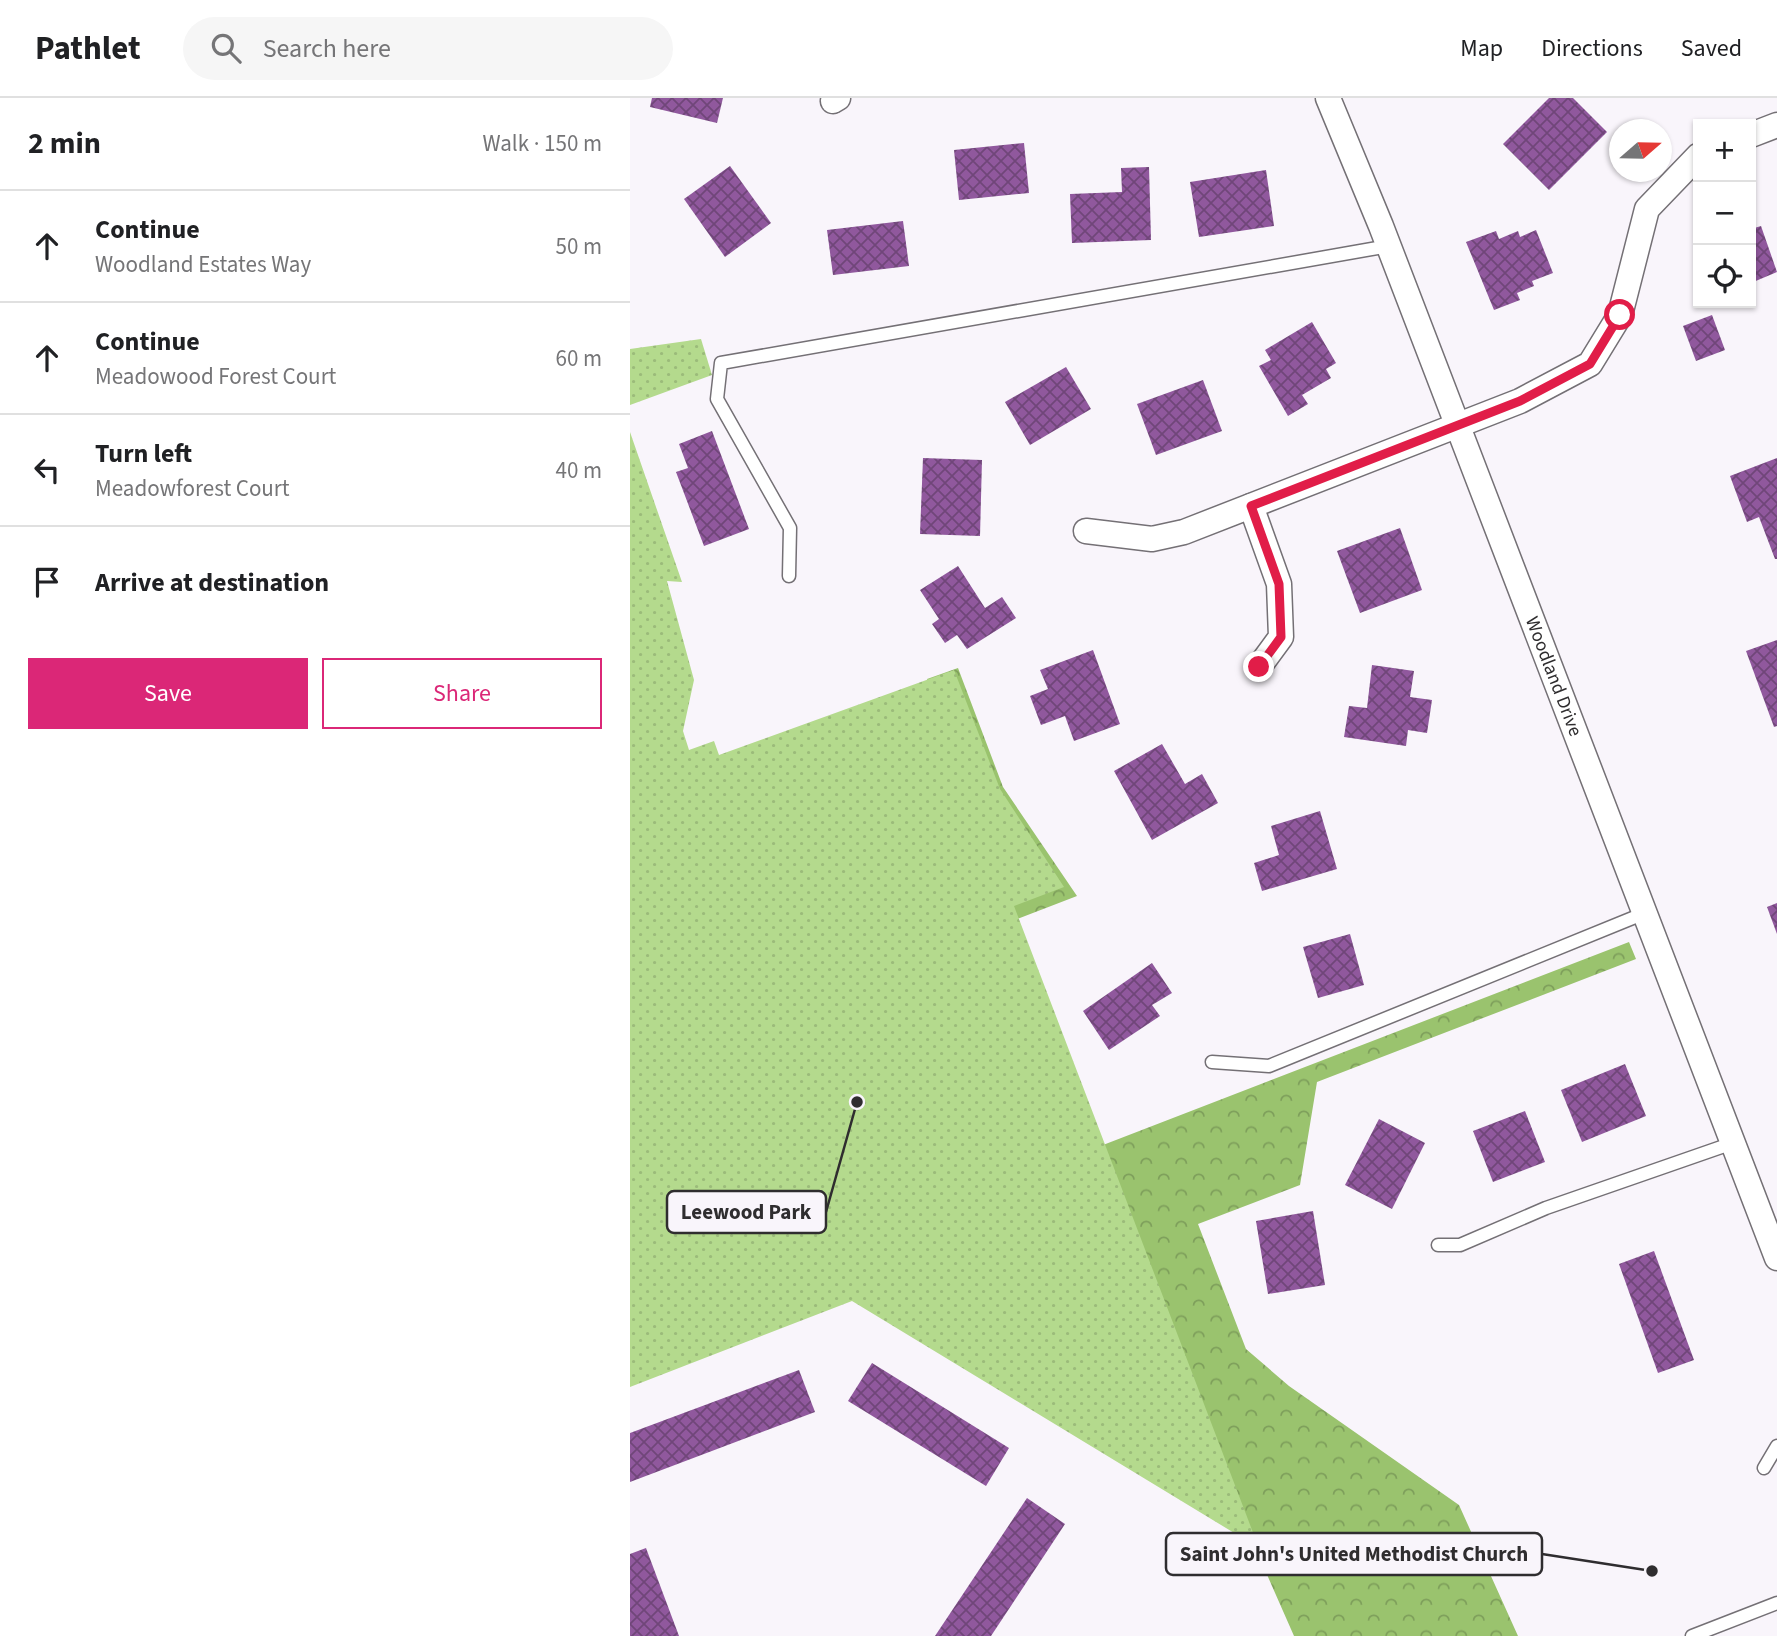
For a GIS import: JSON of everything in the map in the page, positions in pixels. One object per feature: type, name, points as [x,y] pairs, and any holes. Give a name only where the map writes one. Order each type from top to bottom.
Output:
[{"type":"street","name":"Woodland Drive","points":[[1328,98],[1389,246],[1777,1258]]},
{"type":"street","points":[[1756,133],[1777,125]]},
{"type":"street","points":[[1086,531],[1152,539],[1184,532],[1520,401],[1590,364],[1620,315],[1647,208],[1693,161]]},
{"type":"street","points":[[1251,506],[1279,584],[1281,637],[1259,667]]},
{"type":"lane","points":[[789,576],[790,528],[717,399],[721,363],[1389,246]]},
{"type":"lane","points":[[1212,1062],[1269,1066],[1645,914]]},
{"type":"lane","points":[[1438,1245],[1460,1245],[1546,1209],[1733,1143]]},
{"type":"lane","points":[[1764,1468],[1777,1446]]},
{"type":"lane","points":[[1692,1636],[1777,1604]]},
{"type":"green space","points":[[701,339],[712,375],[630,405],[630,349]]},
{"type":"green space","points":[[630,432],[682,582],[667,581],[694,680],[683,731],[689,750],[714,741],[719,755],[954,670],[1000,789],[1064,887],[1014,906],[1257,1543],[1253,1541],[1254,1545],[852,1301],[630,1387]]},
{"type":"green space","points":[[958,668],[1003,787],[1077,896],[1015,920],[927,679]]},
{"type":"green space","points":[[1629,942],[1636,959],[1317,1082],[1300,1185],[1198,1224],[1246,1349],[1289,1386],[1459,1505],[1518,1636],[1294,1636],[1254,1545],[1103,1145]]},
{"type":"building","points":[[652,98],[723,98],[717,123],[650,107]]},
{"type":"building","points":[[1549,98],[1573,98],[1607,132],[1549,190],[1503,144]]},
{"type":"building","points":[[1024,143],[1029,193],[959,200],[954,150]]},
{"type":"building","points":[[730,166],[771,223],[725,257],[684,199]]},
{"type":"building","points":[[1149,167],[1151,240],[1072,243],[1070,194],[1122,192],[1121,168]]},
{"type":"building","points":[[1266,170],[1274,226],[1199,237],[1190,182]]},
{"type":"building","points":[[903,221],[909,266],[833,275],[827,230]]},
{"type":"building","points":[[1761,226],[1777,272],[1756,281],[1756,245],[1756,228]]},
{"type":"building","points":[[1536,230],[1553,273],[1532,281],[1534,286],[1517,293],[1520,300],[1494,310],[1466,242],[1496,231],[1499,239],[1518,231],[1520,237]]},
{"type":"building","points":[[1712,315],[1725,350],[1696,361],[1683,326]]},
{"type":"building","points":[[1312,322],[1336,363],[1326,369],[1331,378],[1302,395],[1308,404],[1288,416],[1259,366],[1271,360],[1265,350]]},
{"type":"building","points":[[1066,367],[1091,409],[1030,445],[1005,402]]},
{"type":"building","points":[[1203,380],[1222,431],[1156,455],[1137,404]]},
{"type":"building","points":[[712,431],[749,529],[704,546],[676,472],[688,468],[679,444]]},
{"type":"building","points":[[923,458],[982,460],[980,536],[920,534]]},
{"type":"building","points":[[1777,458],[1775,559],[1759,517],[1747,522],[1730,476]]},
{"type":"building","points":[[1400,528],[1422,590],[1360,613],[1337,551]]},
{"type":"building","points":[[958,566],[985,608],[1002,597],[1016,618],[967,649],[957,635],[945,643],[932,624],[939,619],[920,590]]},
{"type":"building","points":[[1777,640],[1777,726],[1774,727],[1746,651]]},
{"type":"building","points":[[1093,650],[1120,724],[1074,741],[1065,716],[1041,725],[1030,696],[1048,689],[1040,670]]},
{"type":"building","points":[[1372,665],[1414,671],[1410,697],[1432,700],[1427,733],[1408,730],[1406,746],[1344,737],[1349,706],[1367,708]]},
{"type":"building","points":[[1162,744],[1185,784],[1202,774],[1218,803],[1152,840],[1114,771]]},
{"type":"building","points":[[1320,811],[1337,869],[1262,891],[1254,863],[1279,855],[1271,826]]},
{"type":"building","points":[[1777,903],[1777,934],[1767,907]]},
{"type":"building","points":[[1350,934],[1364,985],[1318,998],[1303,947]]},
{"type":"building","points":[[1152,963],[1172,993],[1152,1005],[1160,1016],[1109,1050],[1083,1011]]},
{"type":"building","points":[[1625,1064],[1646,1116],[1582,1142],[1561,1090]]},
{"type":"building","points":[[1525,1111],[1545,1162],[1493,1182],[1473,1131]]},
{"type":"building","points":[[1379,1119],[1425,1143],[1392,1209],[1345,1185]]},
{"type":"building","points":[[1313,1211],[1325,1285],[1268,1294],[1256,1221]]},
{"type":"building","points":[[1654,1251],[1694,1360],[1658,1373],[1619,1264]]},
{"type":"building","points":[[872,1363],[1009,1448],[986,1486],[848,1401]]},
{"type":"building","points":[[799,1370],[815,1412],[630,1482],[630,1433]]},
{"type":"building","points":[[1027,1498],[1065,1524],[991,1636],[935,1636]]},
{"type":"building","points":[[646,1548],[679,1636],[630,1636],[630,1554]]},
{"type":"place","name":"Leewood Park","points":[[857,1102]]},
{"type":"place","name":"Saint John's United Methodist Church","points":[[1652,1571]]},
{"type":"route","points":[[1259,667],[1281,637],[1279,584],[1251,506],[1520,401],[1590,364],[1620,315]]}]
